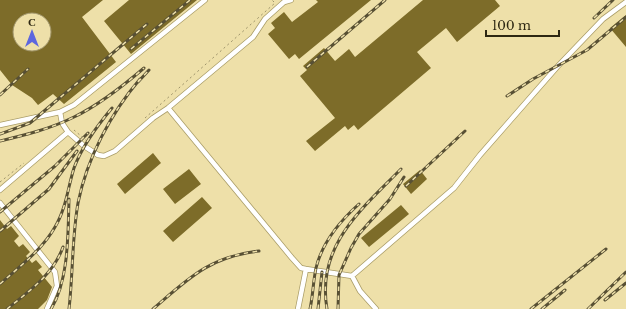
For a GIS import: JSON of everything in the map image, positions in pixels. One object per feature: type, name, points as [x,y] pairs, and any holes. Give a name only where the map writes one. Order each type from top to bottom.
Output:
[{"type":"lane","points":[[0,125],[60,112],[74,106],[205,0]]},
{"type":"lane","points":[[60,112],[67,130],[95,153],[101,156],[107,155],[115,151],[153,118],[168,108],[253,37],[265,19],[284,2],[291,0]]},
{"type":"lane","points":[[168,108],[292,258],[306,270],[352,276],[454,188],[480,155],[557,67],[603,19],[626,2]]},
{"type":"lane","points":[[0,190],[67,130]]},
{"type":"lane","points":[[0,203],[55,272],[57,281],[56,292],[47,309]]},
{"type":"lane","points":[[298,309],[306,270]]},
{"type":"lane","points":[[352,276],[360,291],[376,309]]},
{"type":"path","points":[[143,120],[275,3],[272,0]]},
{"type":"path","points":[[67,130],[70,127],[90,144]]},
{"type":"path","points":[[0,182],[24,163]]},
{"type":"building","points":[[0,0],[103,0],[82,17],[116,62],[64,104],[53,94],[38,105],[32,98],[12,85],[0,70]]},
{"type":"building","points":[[129,0],[197,0],[131,54],[104,21]]},
{"type":"building","points":[[316,0],[371,0],[299,59],[295,54],[289,59],[268,34],[275,28],[271,23],[284,12],[292,22],[318,2]]},
{"type":"building","points":[[423,0],[495,0],[500,6],[457,42],[446,28],[417,52],[431,68],[358,130],[354,125],[348,130],[345,126],[315,151],[306,141],[335,118],[300,76],[307,70],[303,66],[324,48],[335,61],[349,49],[355,57]]},
{"type":"building","points":[[626,15],[626,47],[610,28]]},
{"type":"building","points":[[153,153],[161,163],[125,194],[117,184]]},
{"type":"building","points":[[189,169],[201,184],[175,204],[163,189]]},
{"type":"building","points":[[420,170],[427,179],[411,194],[403,184]]},
{"type":"building","points":[[202,197],[212,208],[173,242],[163,231]]},
{"type":"building","points":[[401,205],[409,214],[369,247],[361,238]]},
{"type":"building","points":[[0,220],[7,229],[11,226],[19,236],[14,241],[19,247],[23,244],[30,252],[26,256],[32,263],[36,260],[42,267],[38,270],[52,287],[47,300],[38,309],[0,309]]},
{"type":"railway","points":[[131,49],[190,0]]},
{"type":"railway","points":[[307,67],[385,0]]},
{"type":"railway","points":[[594,18],[613,0]]},
{"type":"railway","points":[[507,96],[533,79],[587,50],[626,17]]},
{"type":"railway","points":[[0,134],[30,123],[147,24]]},
{"type":"railway","points":[[0,141],[47,128],[74,117],[93,107],[128,82],[144,68]]},
{"type":"railway","points":[[0,95],[28,69]]},
{"type":"railway","points":[[138,82],[149,70]]},
{"type":"railway","points":[[69,309],[78,203],[87,169],[110,121],[119,106],[140,79]]},
{"type":"railway","points":[[0,284],[30,257],[50,235],[62,213],[77,160],[95,129],[112,108]]},
{"type":"railway","points":[[406,186],[465,131]]},
{"type":"railway","points":[[0,212],[55,166],[88,133]]},
{"type":"railway","points":[[0,231],[49,189],[77,151]]},
{"type":"railway","points":[[327,309],[325,286],[328,266],[335,247],[345,230],[358,214],[401,169]]},
{"type":"railway","points":[[338,309],[339,275],[351,248],[359,234],[390,199],[404,177]]},
{"type":"railway","points":[[51,309],[57,297],[64,270],[68,241],[69,199]]},
{"type":"railway","points":[[310,309],[316,268],[327,241],[345,218],[359,204]]},
{"type":"railway","points":[[7,309],[40,282],[59,257],[63,247]]},
{"type":"railway","points":[[531,309],[606,249]]},
{"type":"railway","points":[[153,309],[189,279],[213,264],[226,258],[259,251]]},
{"type":"railway","points":[[318,309],[322,272]]},
{"type":"railway","points":[[588,309],[626,272]]},
{"type":"railway","points":[[605,300],[626,283]]},
{"type":"railway","points":[[542,309],[565,290]]}]
